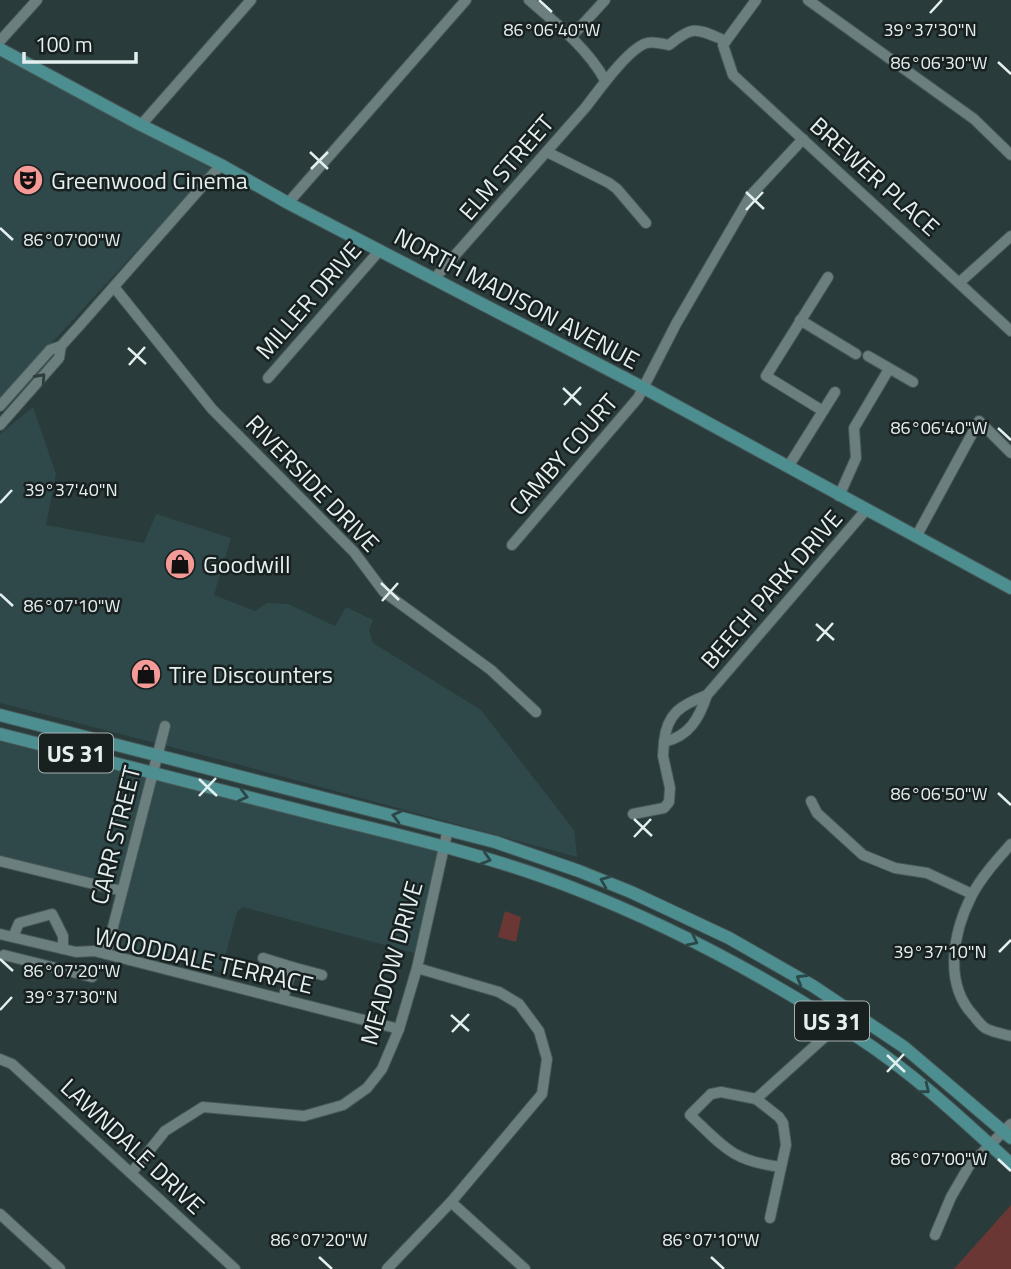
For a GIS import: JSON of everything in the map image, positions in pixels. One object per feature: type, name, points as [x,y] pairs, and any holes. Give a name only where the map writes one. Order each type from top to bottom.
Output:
[{"type":"main road","name":"NORTH MADISON AVENUE","points":[[0,49],[222,165],[288,203],[642,387],[1011,588]]},
{"type":"main road","name":"US 31","points":[[0,715],[495,842],[632,892],[729,938],[813,986],[913,1055],[1009,1131]]},
{"type":"main road","name":"US 31","points":[[0,734],[484,858],[580,891],[631,912],[694,941],[814,1008],[857,1036],[915,1080],[1011,1164]]},
{"type":"street","points":[[0,41],[37,0]]},
{"type":"street","points":[[141,125],[251,0]]},
{"type":"street","points":[[288,203],[466,0]]},
{"type":"street","points":[[529,0],[571,37],[596,64],[606,80]]},
{"type":"street","points":[[571,37],[605,0]]},
{"type":"street","points":[[725,43],[756,0]]},
{"type":"street","points":[[808,0],[974,119],[1011,155]]},
{"type":"street","name":"ELM STREET","points":[[434,279],[547,152],[606,80],[639,48],[648,43],[669,45],[686,31],[696,30],[725,43]]},
{"type":"street","name":"BREWER PLACE","points":[[725,43],[733,75],[1011,331]]},
{"type":"street","name":"CAMBY COURT","points":[[512,545],[638,398],[751,195],[803,139]]},
{"type":"street","points":[[547,152],[609,183],[646,223]]},
{"type":"street","points":[[0,406],[50,351],[61,346],[222,165]]},
{"type":"street","points":[[960,282],[1011,236]]},
{"type":"street","name":"MILLER DRIVE","points":[[268,378],[380,250]]},
{"type":"street","points":[[822,411],[765,376],[828,277]]},
{"type":"street","name":"RIVERSIDE DRIVE","points":[[114,287],[212,409],[354,552],[384,592],[491,670],[536,712]]},
{"type":"street","points":[[800,320],[856,354]]},
{"type":"street","points":[[0,425],[60,358],[61,346]]},
{"type":"street","points":[[868,356],[913,382]]},
{"type":"street","points":[[839,496],[856,458],[854,428],[889,369]]},
{"type":"street","points":[[788,467],[835,392]]},
{"type":"street","points":[[916,537],[979,421],[1011,453]]},
{"type":"street","name":"BEECH PARK DRIVE","points":[[664,743],[685,734],[696,723],[707,695],[866,510]]},
{"type":"street","name":"BEECH PARK DRIVE","points":[[633,814],[664,808],[669,802],[670,788],[663,756],[673,714],[688,702],[707,695]]},
{"type":"street","name":"CARR STREET","points":[[107,954],[165,726]]},
{"type":"street","points":[[811,801],[817,813],[863,855],[895,868],[926,873],[972,894]]},
{"type":"street","name":"MEADOW DRIVE","points":[[132,1172],[165,1131],[203,1107],[304,1116],[343,1105],[367,1088],[382,1069],[399,1028],[417,968],[448,829]]},
{"type":"street","points":[[1011,844],[972,894],[962,919],[954,964],[956,988],[964,1006],[985,1028],[1011,1036]]},
{"type":"street","points":[[0,860],[122,891]]},
{"type":"street","points":[[13,937],[19,923],[52,914],[63,936],[57,968]]},
{"type":"street","name":"WOODDALE TERRACE","points":[[0,934],[62,949],[107,954],[399,1028]]},
{"type":"street","points":[[4,955],[92,977]]},
{"type":"street","points":[[263,958],[322,975]]},
{"type":"street","points":[[283,999],[292,967]]},
{"type":"street","points":[[387,1269],[451,1202],[542,1094],[547,1059],[539,1031],[519,1004],[499,992],[417,968]]},
{"type":"street","points":[[756,1100],[850,1011]]},
{"type":"street","name":"LAWNDALE DRIVE","points":[[0,1059],[12,1064],[235,1269]]},
{"type":"street","points":[[770,1218],[786,1145],[783,1123],[774,1112],[756,1100],[716,1092],[690,1115],[736,1157],[756,1164],[781,1167]]},
{"type":"street","points":[[935,1236],[951,1197],[969,1166],[1009,1131]]},
{"type":"street","points":[[451,1202],[525,1269]]},
{"type":"street","points":[[0,1214],[60,1269]]},
{"type":"shaded area","points":[[0,57],[212,169],[0,399]]},
{"type":"shaded area","points":[[33,407],[56,474],[46,525],[144,543],[156,514],[231,538],[214,595],[255,611],[267,603],[288,604],[335,626],[346,607],[373,620],[369,630],[373,643],[481,710],[574,830],[577,857],[237,764],[0,703],[0,434]]},
{"type":"shaded area","points":[[0,740],[439,852],[418,954],[243,907],[237,912],[221,972],[116,944],[105,936],[114,895],[0,865]]},
{"type":"shaded area","points":[[505,911],[521,917],[516,942],[498,937]]},
{"type":"shaded area","points":[[1011,1205],[1011,1269],[954,1269]]},
{"type":"place","name":"Greenwood Cinema","points":[[28,180]]},
{"type":"place","name":"Goodwill","points":[[180,564]]},
{"type":"place","name":"Tire Discounters","points":[[146,674]]}]
